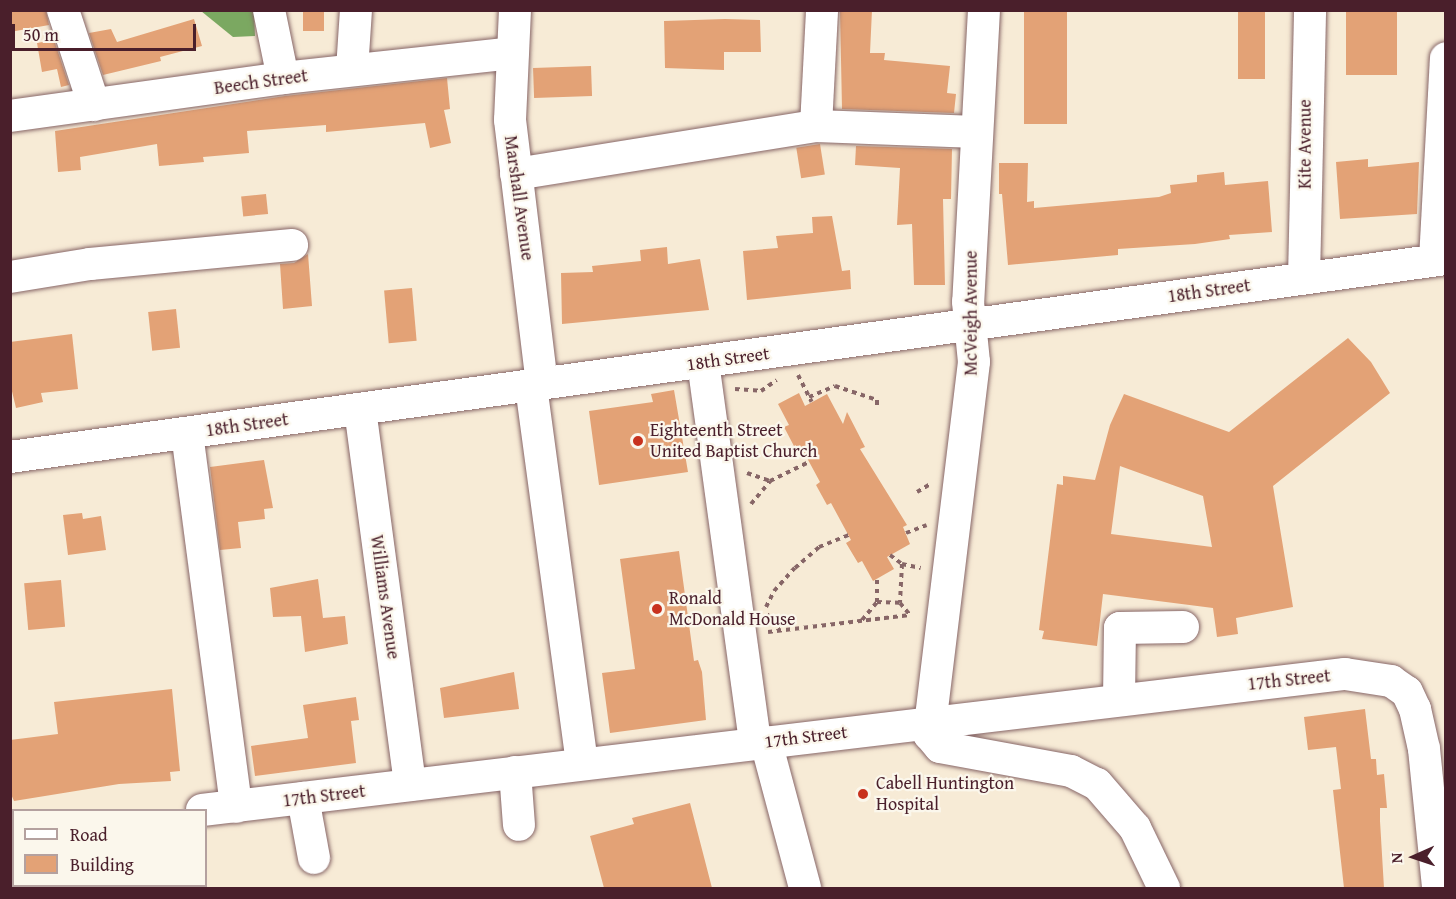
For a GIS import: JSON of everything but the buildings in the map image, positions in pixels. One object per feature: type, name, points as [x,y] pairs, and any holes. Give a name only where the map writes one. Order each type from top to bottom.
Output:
[{"type":"street","points":[[63,10],[94,105]]},
{"type":"street","points":[[269,10],[283,78]]},
{"type":"street","points":[[352,70],[356,10]]},
{"type":"street","name":"Marshall Avenue","points":[[515,10],[510,120],[536,385],[582,763]]},
{"type":"street","points":[[816,126],[822,10]]},
{"type":"street","name":"McVeigh Avenue","points":[[928,721],[974,362],[968,302],[984,10]]},
{"type":"street","name":"Kite Avenue","points":[[1304,278],[1310,10]]},
{"type":"street","name":"Beech Street","points":[[10,117],[283,78],[513,53]]},
{"type":"street","points":[[1440,260],[1446,58]]},
{"type":"street","points":[[516,174],[816,126],[977,132]]},
{"type":"street","points":[[10,277],[90,264],[292,245]]},
{"type":"street","name":"18th Street","points":[[10,457],[1440,260]]},
{"type":"street","points":[[703,362],[760,743],[805,888]]},
{"type":"street","name":"Williams Avenue","points":[[360,409],[410,785]]},
{"type":"street","points":[[187,433],[236,807]]},
{"type":"street","points":[[1119,699],[1120,628],[1183,627]]},
{"type":"street","name":"17th Street","points":[[207,810],[928,721],[1345,674],[1391,681],[1407,692],[1422,730],[1438,888]]},
{"type":"street","points":[[928,721],[929,734],[940,747],[1071,771],[1097,784],[1135,828],[1164,888]]},
{"type":"street","points":[[515,772],[519,825]]},
{"type":"street","points":[[303,798],[314,858]]},
{"type":"path","points":[[798,375],[812,402]]},
{"type":"path","points":[[729,386],[745,392],[761,391],[780,376]]},
{"type":"path","points":[[809,397],[835,386],[878,400],[877,405]]},
{"type":"path","points":[[747,512],[770,481],[809,462]]},
{"type":"path","points":[[741,465],[751,476],[770,481]]},
{"type":"path","points":[[916,492],[936,481]]},
{"type":"path","points":[[906,533],[922,524],[931,525]]},
{"type":"path","points":[[780,630],[766,611],[774,591],[819,547],[849,535]]},
{"type":"path","points":[[890,555],[902,564],[925,569]]},
{"type":"path","points":[[902,564],[900,603],[910,615],[918,620]]},
{"type":"path","points":[[862,620],[877,602],[877,578]]},
{"type":"path","points":[[877,602],[900,603]]},
{"type":"path","points":[[764,633],[910,615]]},
{"type":"green space","points":[[201,11],[254,11],[255,36],[233,37]]},
{"type":"place","name":"Eighteenth Street United Baptist Church","points":[[638,441]]},
{"type":"place","name":"Ronald McDonald House","points":[[657,609]]},
{"type":"place","name":"Cabell Huntington Hospital","points":[[863,794]]}]
